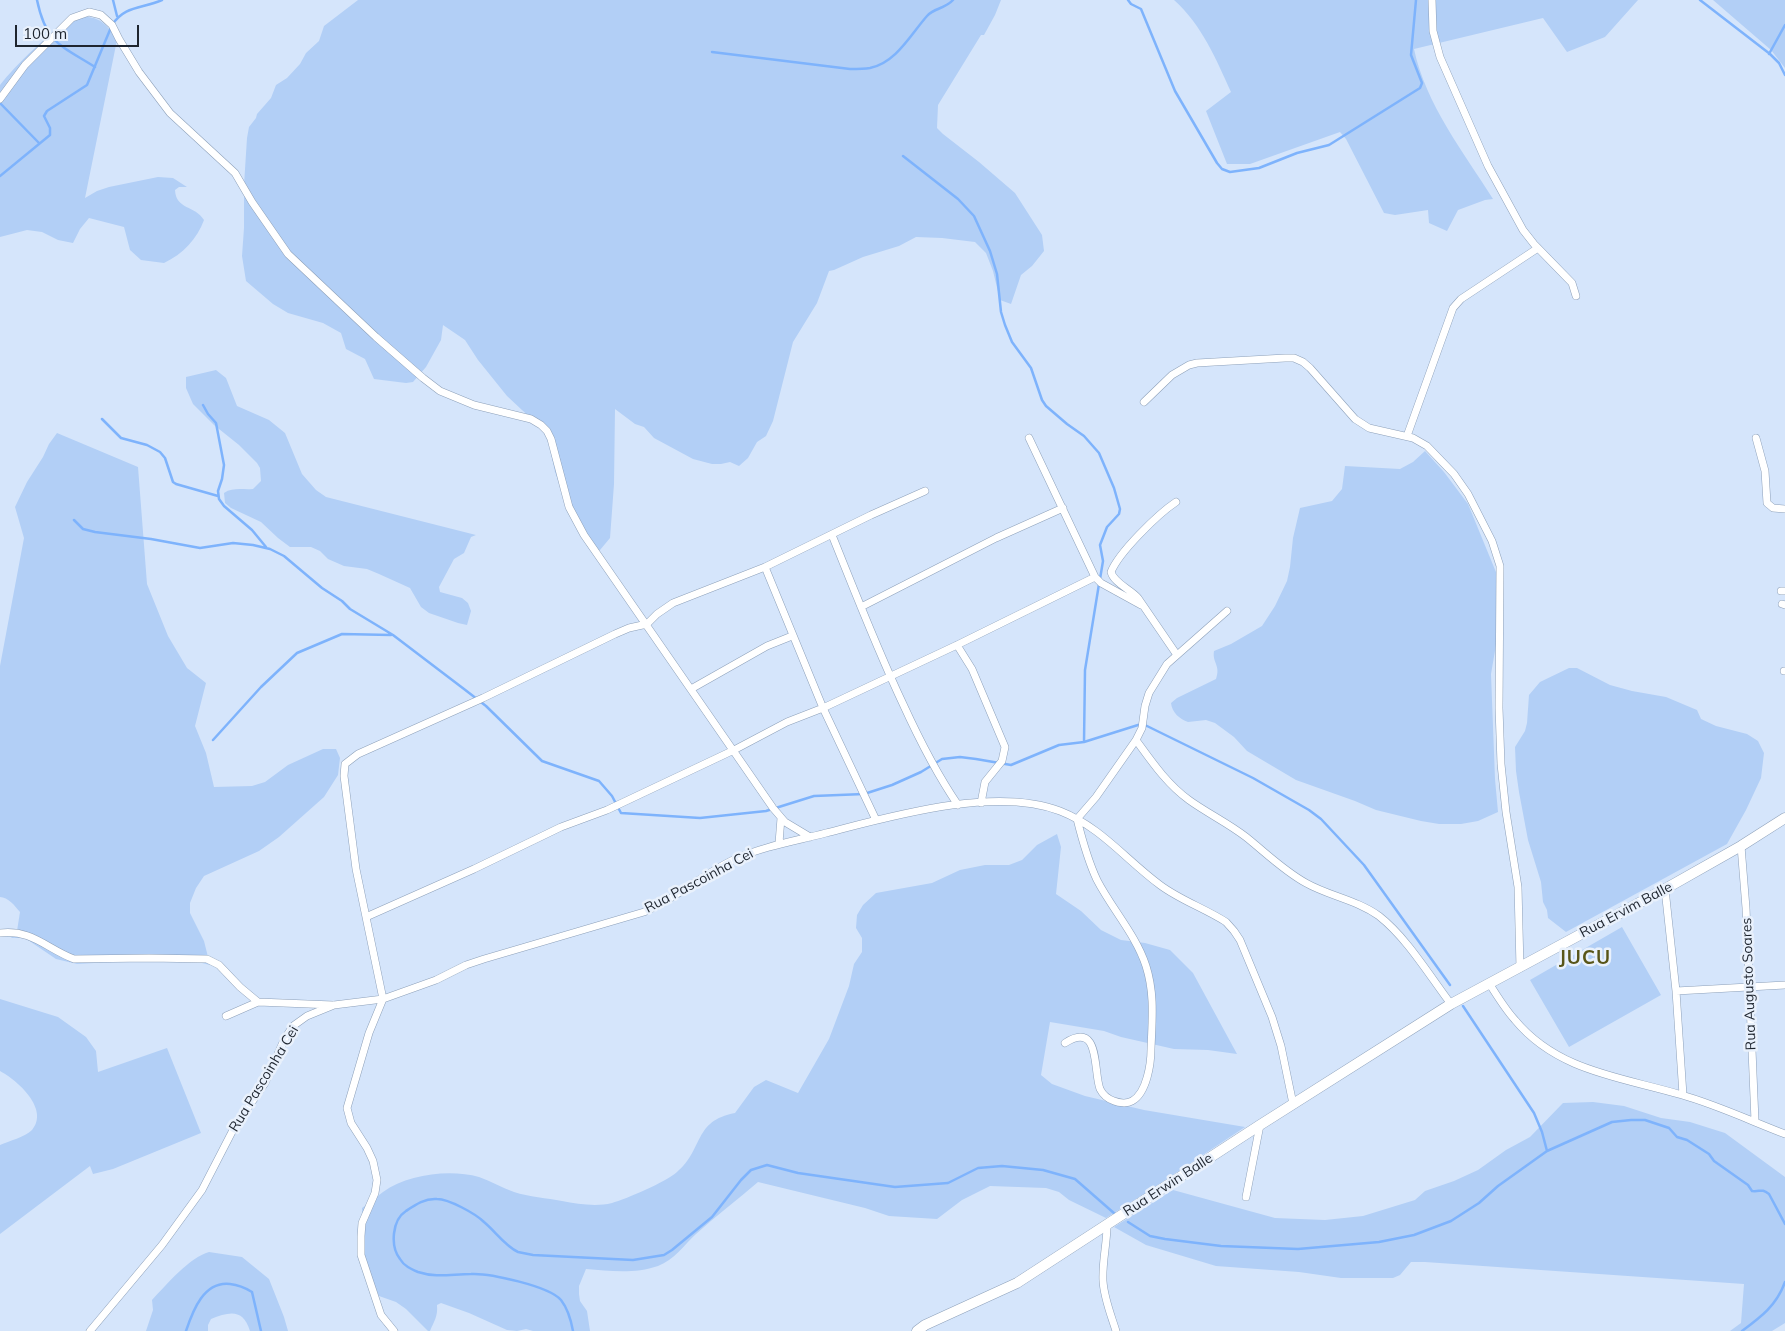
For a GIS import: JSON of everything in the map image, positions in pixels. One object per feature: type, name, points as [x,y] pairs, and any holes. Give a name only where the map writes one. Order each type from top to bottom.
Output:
[{"type":"street","points":[[1432,0],[1434,37],[1440,57],[1494,178],[1514,216],[1538,248],[1572,283],[1576,296]]},
{"type":"street","points":[[0,99],[25,65],[72,18],[88,12],[107,20],[112,25],[139,72],[170,113],[235,173],[252,202],[288,254],[376,337],[423,378],[440,390],[474,404],[531,419],[547,431],[551,438],[569,507],[596,554],[647,624],[764,797],[781,818],[810,837]]},
{"type":"street","points":[[1407,436],[1453,308],[1461,299],[1538,248]]},
{"type":"street","points":[[1144,402],[1172,375],[1189,365],[1263,358],[1294,358],[1310,368],[1354,419],[1369,428],[1419,440],[1454,474],[1464,487],[1492,541],[1500,566],[1499,708],[1501,764],[1506,812],[1518,888],[1520,968]]},
{"type":"street","points":[[1029,438],[1095,577],[1101,583],[1146,608]]},
{"type":"street","points":[[1756,438],[1765,471],[1767,503],[1773,508],[1785,509]]},
{"type":"street","points":[[394,1331],[381,1315],[362,1255],[362,1223],[375,1193],[377,1180],[370,1155],[351,1123],[347,1108],[368,1033],[383,1000],[356,870],[344,776],[345,764],[352,757],[483,698],[615,634],[629,628],[647,624],[673,603],[765,567],[925,491]]},
{"type":"street","points":[[1176,502],[1164,510],[1145,529],[1115,564],[1111,572],[1113,578],[1132,591],[1146,608],[1177,655]]},
{"type":"street","points":[[861,606],[1004,534],[1063,508]]},
{"type":"street","points":[[832,535],[890,676],[928,756],[958,805]]},
{"type":"street","points":[[765,567],[822,708],[876,820]]},
{"type":"street","points":[[366,917],[474,869],[561,827],[607,810],[734,750],[787,722],[822,708],[957,645],[1095,577]]},
{"type":"street","points":[[1065,1043],[1072,1038],[1080,1037],[1086,1038],[1090,1043],[1097,1059],[1102,1093],[1109,1099],[1126,1103],[1133,1101],[1139,1094],[1149,1072],[1151,1057],[1153,1003],[1150,980],[1140,952],[1095,875],[1077,819],[1096,797],[1136,740],[1142,728],[1149,693],[1168,664],[1227,611]]},
{"type":"street","points":[[691,690],[768,646],[792,636]]},
{"type":"street","points":[[957,645],[972,669],[1005,747],[1002,761],[984,782],[981,803]]},
{"type":"street","points":[[1136,740],[1158,770],[1189,800],[1245,836],[1281,866],[1307,884],[1361,906],[1376,914],[1390,925],[1451,1004]]},
{"type":"street","name":"Rua Pascoinha Cei","points":[[90,1331],[162,1245],[202,1190],[234,1128],[265,1083],[284,1040],[293,1026],[307,1016],[334,1005],[383,1000],[436,980],[475,962],[535,943],[620,920],[653,908],[677,896],[733,860],[766,847],[876,820],[958,805],[1019,802],[1058,810],[1097,830],[1162,886],[1176,896],[1226,922],[1234,931],[1244,949],[1272,1017],[1281,1046],[1293,1104]]},
{"type":"street","points":[[780,843],[781,818]]},
{"type":"street","name":"Rua Ervim Balle","points":[[1412,1028],[1489,983],[1665,889],[1741,846],[1785,818]]},
{"type":"street","name":"Rua Augusto Soares","points":[[1741,846],[1750,988],[1755,1121]]},
{"type":"street","points":[[1665,889],[1676,991],[1683,1095]]},
{"type":"street","points":[[0,933],[10,932],[30,936],[74,959],[149,958],[213,961],[258,1002]]},
{"type":"street","points":[[1489,983],[1515,1021],[1526,1032],[1562,1059],[1609,1076],[1683,1095],[1785,1134]]},
{"type":"street","points":[[1676,991],[1785,985]]},
{"type":"street","points":[[226,1016],[258,1002],[334,1005]]},
{"type":"street","name":"Rua Erwin Balle","points":[[917,1331],[925,1325],[1017,1283],[1412,1028]]},
{"type":"street","points":[[1246,1197],[1260,1125]]},
{"type":"street","points":[[1107,1225],[1103,1281],[1116,1331]]},
{"type":"shaded area","points":[[358,0],[1001,0],[984,35],[981,35],[938,105],[937,128],[1015,193],[1042,235],[1044,251],[1032,266],[1021,275],[1011,304],[1000,300],[993,271],[986,253],[975,242],[916,237],[899,246],[863,257],[829,271],[817,303],[793,342],[773,421],[766,436],[757,442],[748,458],[739,466],[730,462],[712,464],[693,459],[654,438],[644,427],[635,424],[615,409],[614,484],[610,538],[600,550],[589,549],[567,505],[555,472],[548,439],[537,424],[507,396],[478,360],[465,340],[443,325],[441,340],[426,367],[413,382],[406,383],[374,379],[365,359],[346,349],[341,333],[323,323],[288,313],[273,304],[246,281],[242,256],[244,185],[249,127],[271,98],[276,85],[287,78],[300,64],[306,53],[319,41],[324,26]]},
{"type":"shaded area","points":[[1174,0],[1638,0],[1605,37],[1567,52],[1543,18],[1414,49],[1427,89],[1436,108],[1493,199],[1458,210],[1447,231],[1429,223],[1428,210],[1395,215],[1384,213],[1346,139],[1340,132],[1250,164],[1227,164],[1206,111],[1231,92],[1214,55],[1200,31],[1193,20]]},
{"type":"shaded area","points":[[1713,0],[1785,0],[1785,68],[1771,50]]},
{"type":"shaded area","points":[[91,17],[100,21],[111,31],[117,40],[85,198],[109,187],[158,177],[173,178],[187,187],[179,187],[175,190],[176,196],[182,204],[196,212],[204,220],[188,245],[164,263],[141,260],[130,250],[124,227],[89,218],[80,229],[73,243],[58,240],[42,232],[27,230],[0,237],[0,85],[14,68],[55,31],[73,19]]},
{"type":"shaded area","points":[[216,370],[226,378],[237,406],[269,420],[285,433],[302,474],[316,490],[326,497],[476,535],[471,537],[464,553],[454,559],[439,587],[440,592],[462,598],[468,603],[471,611],[467,625],[429,613],[421,607],[410,588],[379,574],[367,569],[344,566],[328,559],[320,551],[311,547],[290,547],[261,522],[231,508],[225,503],[224,493],[227,491],[253,489],[261,481],[260,468],[257,463],[193,404],[186,388],[186,377]]},
{"type":"shaded area","points":[[57,433],[138,467],[147,584],[168,636],[187,668],[206,683],[195,726],[206,753],[214,787],[252,786],[265,782],[288,765],[323,749],[336,749],[340,758],[338,775],[324,797],[279,837],[259,851],[204,876],[196,888],[190,903],[190,913],[204,941],[210,965],[194,961],[147,960],[77,964],[56,959],[25,938],[11,938],[17,931],[20,912],[9,900],[0,897],[0,666],[24,538],[15,507],[27,482]]},
{"type":"shaded area","points":[[1425,451],[1444,472],[1468,504],[1498,577],[1496,645],[1491,674],[1498,812],[1478,821],[1461,824],[1439,824],[1376,810],[1296,780],[1247,751],[1234,737],[1215,723],[1206,720],[1188,722],[1182,719],[1175,713],[1171,703],[1177,698],[1216,679],[1218,670],[1214,651],[1231,644],[1262,626],[1275,606],[1287,581],[1293,538],[1300,508],[1332,501],[1342,489],[1345,466],[1400,469],[1413,462]]},
{"type":"shaded area","points":[[1569,668],[1577,668],[1610,685],[1666,697],[1697,710],[1701,719],[1716,726],[1747,734],[1758,741],[1764,753],[1761,778],[1727,844],[1566,932],[1548,918],[1543,902],[1541,882],[1528,840],[1519,792],[1515,747],[1525,731],[1529,695],[1540,682]]},
{"type":"shaded area","points":[[1057,834],[1061,847],[1056,894],[1081,911],[1101,930],[1121,940],[1145,943],[1170,950],[1193,973],[1237,1054],[1208,1050],[1174,1049],[1121,1037],[1104,1031],[1050,1022],[1041,1075],[1052,1084],[1085,1096],[1144,1110],[1245,1127],[1106,1218],[1069,1200],[1059,1192],[1046,1188],[990,1186],[962,1200],[937,1219],[889,1216],[865,1208],[758,1182],[664,1263],[649,1269],[631,1271],[586,1269],[579,1286],[579,1294],[580,1301],[587,1311],[590,1331],[507,1330],[441,1303],[437,1305],[435,1319],[430,1331],[428,1331],[406,1309],[396,1302],[379,1296],[364,1259],[362,1208],[383,1192],[404,1181],[442,1173],[479,1177],[526,1195],[593,1205],[612,1203],[646,1190],[677,1172],[692,1154],[705,1129],[712,1122],[735,1113],[754,1087],[766,1080],[798,1093],[829,1039],[849,986],[854,964],[862,952],[862,938],[856,928],[857,915],[863,905],[876,893],[932,883],[960,870],[985,865],[1009,865],[1022,860],[1037,845]]},
{"type":"shaded area","points":[[1622,927],[1661,995],[1569,1047],[1530,980]]},
{"type":"shaded area","points":[[0,999],[58,1017],[86,1037],[96,1051],[98,1072],[167,1048],[201,1133],[113,1169],[93,1174],[90,1166],[0,1234],[0,1145],[21,1137],[32,1130],[36,1122],[37,1113],[34,1104],[22,1088],[0,1071]]},
{"type":"shaded area","points":[[1593,1102],[1624,1106],[1661,1118],[1690,1122],[1725,1133],[1785,1177],[1785,1323],[1772,1331],[1730,1331],[1741,1323],[1744,1284],[1425,1262],[1411,1262],[1400,1275],[1393,1278],[1341,1278],[1299,1272],[1216,1266],[1146,1245],[1114,1227],[1173,1190],[1275,1218],[1325,1220],[1363,1216],[1415,1200],[1425,1191],[1478,1170],[1506,1150],[1530,1137],[1563,1103]]},
{"type":"shaded area","points":[[209,1252],[242,1257],[269,1279],[288,1331],[250,1331],[243,1318],[239,1315],[229,1314],[211,1319],[208,1331],[146,1331],[153,1310],[152,1300],[186,1265]]},
{"type":"waterway","points":[[37,0],[45,26],[56,41],[95,67]]},
{"type":"waterway","points":[[113,0],[117,16]]},
{"type":"waterway","points":[[0,176],[50,135],[50,128],[44,116],[47,111],[87,85],[112,25],[117,19],[134,8],[162,0]]},
{"type":"waterway","points":[[712,52],[850,69],[870,68],[888,60],[902,47],[927,16],[953,0]]},
{"type":"waterway","points":[[1128,0],[1131,4],[1141,9],[1175,91],[1217,163],[1222,169],[1230,172],[1259,168],[1297,153],[1329,145],[1420,88],[1422,83],[1411,55],[1416,0]]},
{"type":"waterway","points":[[1700,0],[1770,54],[1779,63],[1785,75]]},
{"type":"waterway","points":[[1769,54],[1785,25]]},
{"type":"waterway","points":[[0,103],[39,143]]},
{"type":"waterway","points":[[903,156],[958,199],[974,216],[990,251],[997,274],[1001,312],[1005,325],[1012,342],[1031,368],[1042,400],[1046,406],[1084,436],[1099,453],[1114,488],[1120,509],[1119,514],[1107,527],[1100,545],[1103,561],[1100,579]]},
{"type":"waterway","points":[[203,405],[216,423],[224,465],[218,491],[219,499],[224,506],[252,530],[266,547]]},
{"type":"waterway","points":[[102,419],[121,438],[147,445],[160,452],[165,458],[173,482],[176,484],[218,496]]},
{"type":"waterway","points":[[74,520],[83,529],[95,532],[151,539],[200,548],[233,543],[253,545],[270,549],[284,556],[350,609],[393,635],[486,706],[542,761],[599,781],[612,796],[621,813],[700,818],[766,811],[814,796],[864,794],[892,785],[921,772],[942,759],[960,757],[1011,765],[1059,745],[1084,742],[1138,725],[1147,726],[1253,778],[1309,810],[1321,819],[1364,865],[1450,985]]},
{"type":"waterway","points":[[1084,742],[1085,670],[1099,584]]},
{"type":"waterway","points":[[213,740],[261,687],[297,653],[342,634],[391,635]]},
{"type":"waterway","points":[[1463,1006],[1534,1113],[1547,1151]]},
{"type":"waterway","points":[[1128,1222],[1150,1236],[1221,1246],[1298,1249],[1379,1242],[1414,1235],[1451,1221],[1479,1203],[1498,1186],[1547,1151],[1612,1122],[1645,1120],[1669,1128],[1677,1137],[1687,1140],[1709,1154],[1714,1161],[1748,1185],[1752,1191],[1762,1191],[1769,1194],[1785,1224]]},
{"type":"waterway","points":[[573,1331],[569,1315],[561,1300],[532,1285],[480,1274],[431,1275],[408,1267],[397,1254],[394,1240],[395,1227],[401,1215],[420,1202],[433,1199],[442,1200],[455,1204],[475,1215],[518,1252],[533,1255],[633,1260],[664,1255],[672,1250],[712,1217],[751,1170],[767,1165],[798,1173],[895,1187],[948,1183],[978,1168],[1002,1166],[1043,1170],[1075,1179],[1115,1214]]},
{"type":"waterway","points":[[1742,1331],[1773,1304],[1785,1282]]},
{"type":"waterway","points":[[186,1331],[192,1314],[201,1298],[213,1287],[221,1284],[241,1286],[252,1292],[261,1331]]},
{"type":"district","name":"JUCU","points":[[1585,958]]}]
